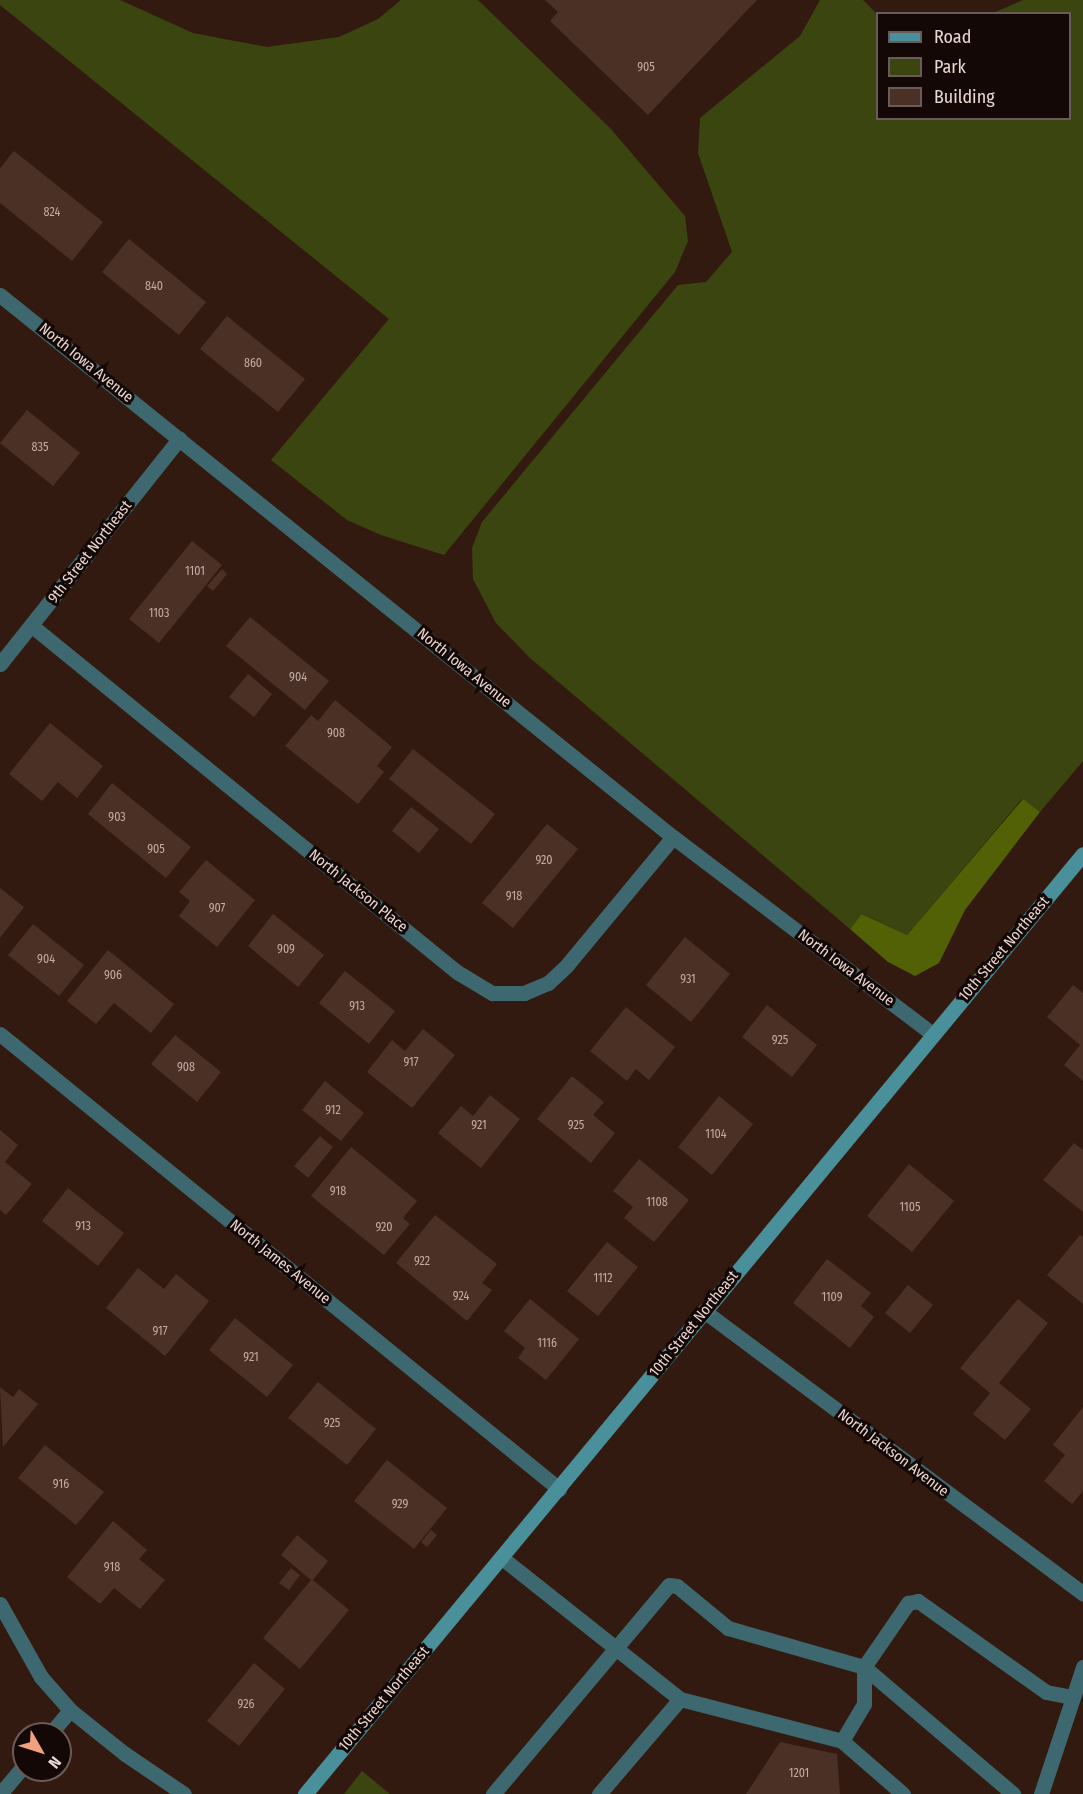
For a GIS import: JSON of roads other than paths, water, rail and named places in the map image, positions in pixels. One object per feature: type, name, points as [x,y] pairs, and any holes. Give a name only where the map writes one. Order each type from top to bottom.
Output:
[{"type":"main road","name":"10th Street Northeast","points":[[305,1794],[1083,854]]},
{"type":"street","name":"North Iowa Avenue","points":[[0,295],[673,837],[933,1034]]},
{"type":"street","name":"9th Street Northeast","points":[[0,664],[179,439]]},
{"type":"street","name":"North Jackson Place","points":[[32,626],[457,972],[492,993],[525,993],[548,983],[567,966],[673,837]]},
{"type":"street","name":"North James Avenue","points":[[0,1034],[559,1489]]},
{"type":"street","name":"North Jackson Avenue","points":[[704,1311],[1082,1592]]},
{"type":"street","points":[[502,1558],[615,1650],[680,1699],[842,1741],[903,1794]]},
{"type":"street","points":[[493,1794],[669,1585],[677,1587],[728,1628],[864,1667],[1013,1794]]},
{"type":"street","points":[[842,1741],[864,1704],[864,1667],[908,1603],[918,1601],[1046,1692],[1072,1697]]},
{"type":"street","points":[[0,1604],[41,1677],[70,1710],[125,1754],[184,1794]]},
{"type":"street","points":[[1041,1794],[1083,1667]]},
{"type":"street","points":[[599,1794],[680,1699]]},
{"type":"street","points":[[60,1722],[70,1710]]},
{"type":"street","points":[[0,1794],[12,1780]]}]
